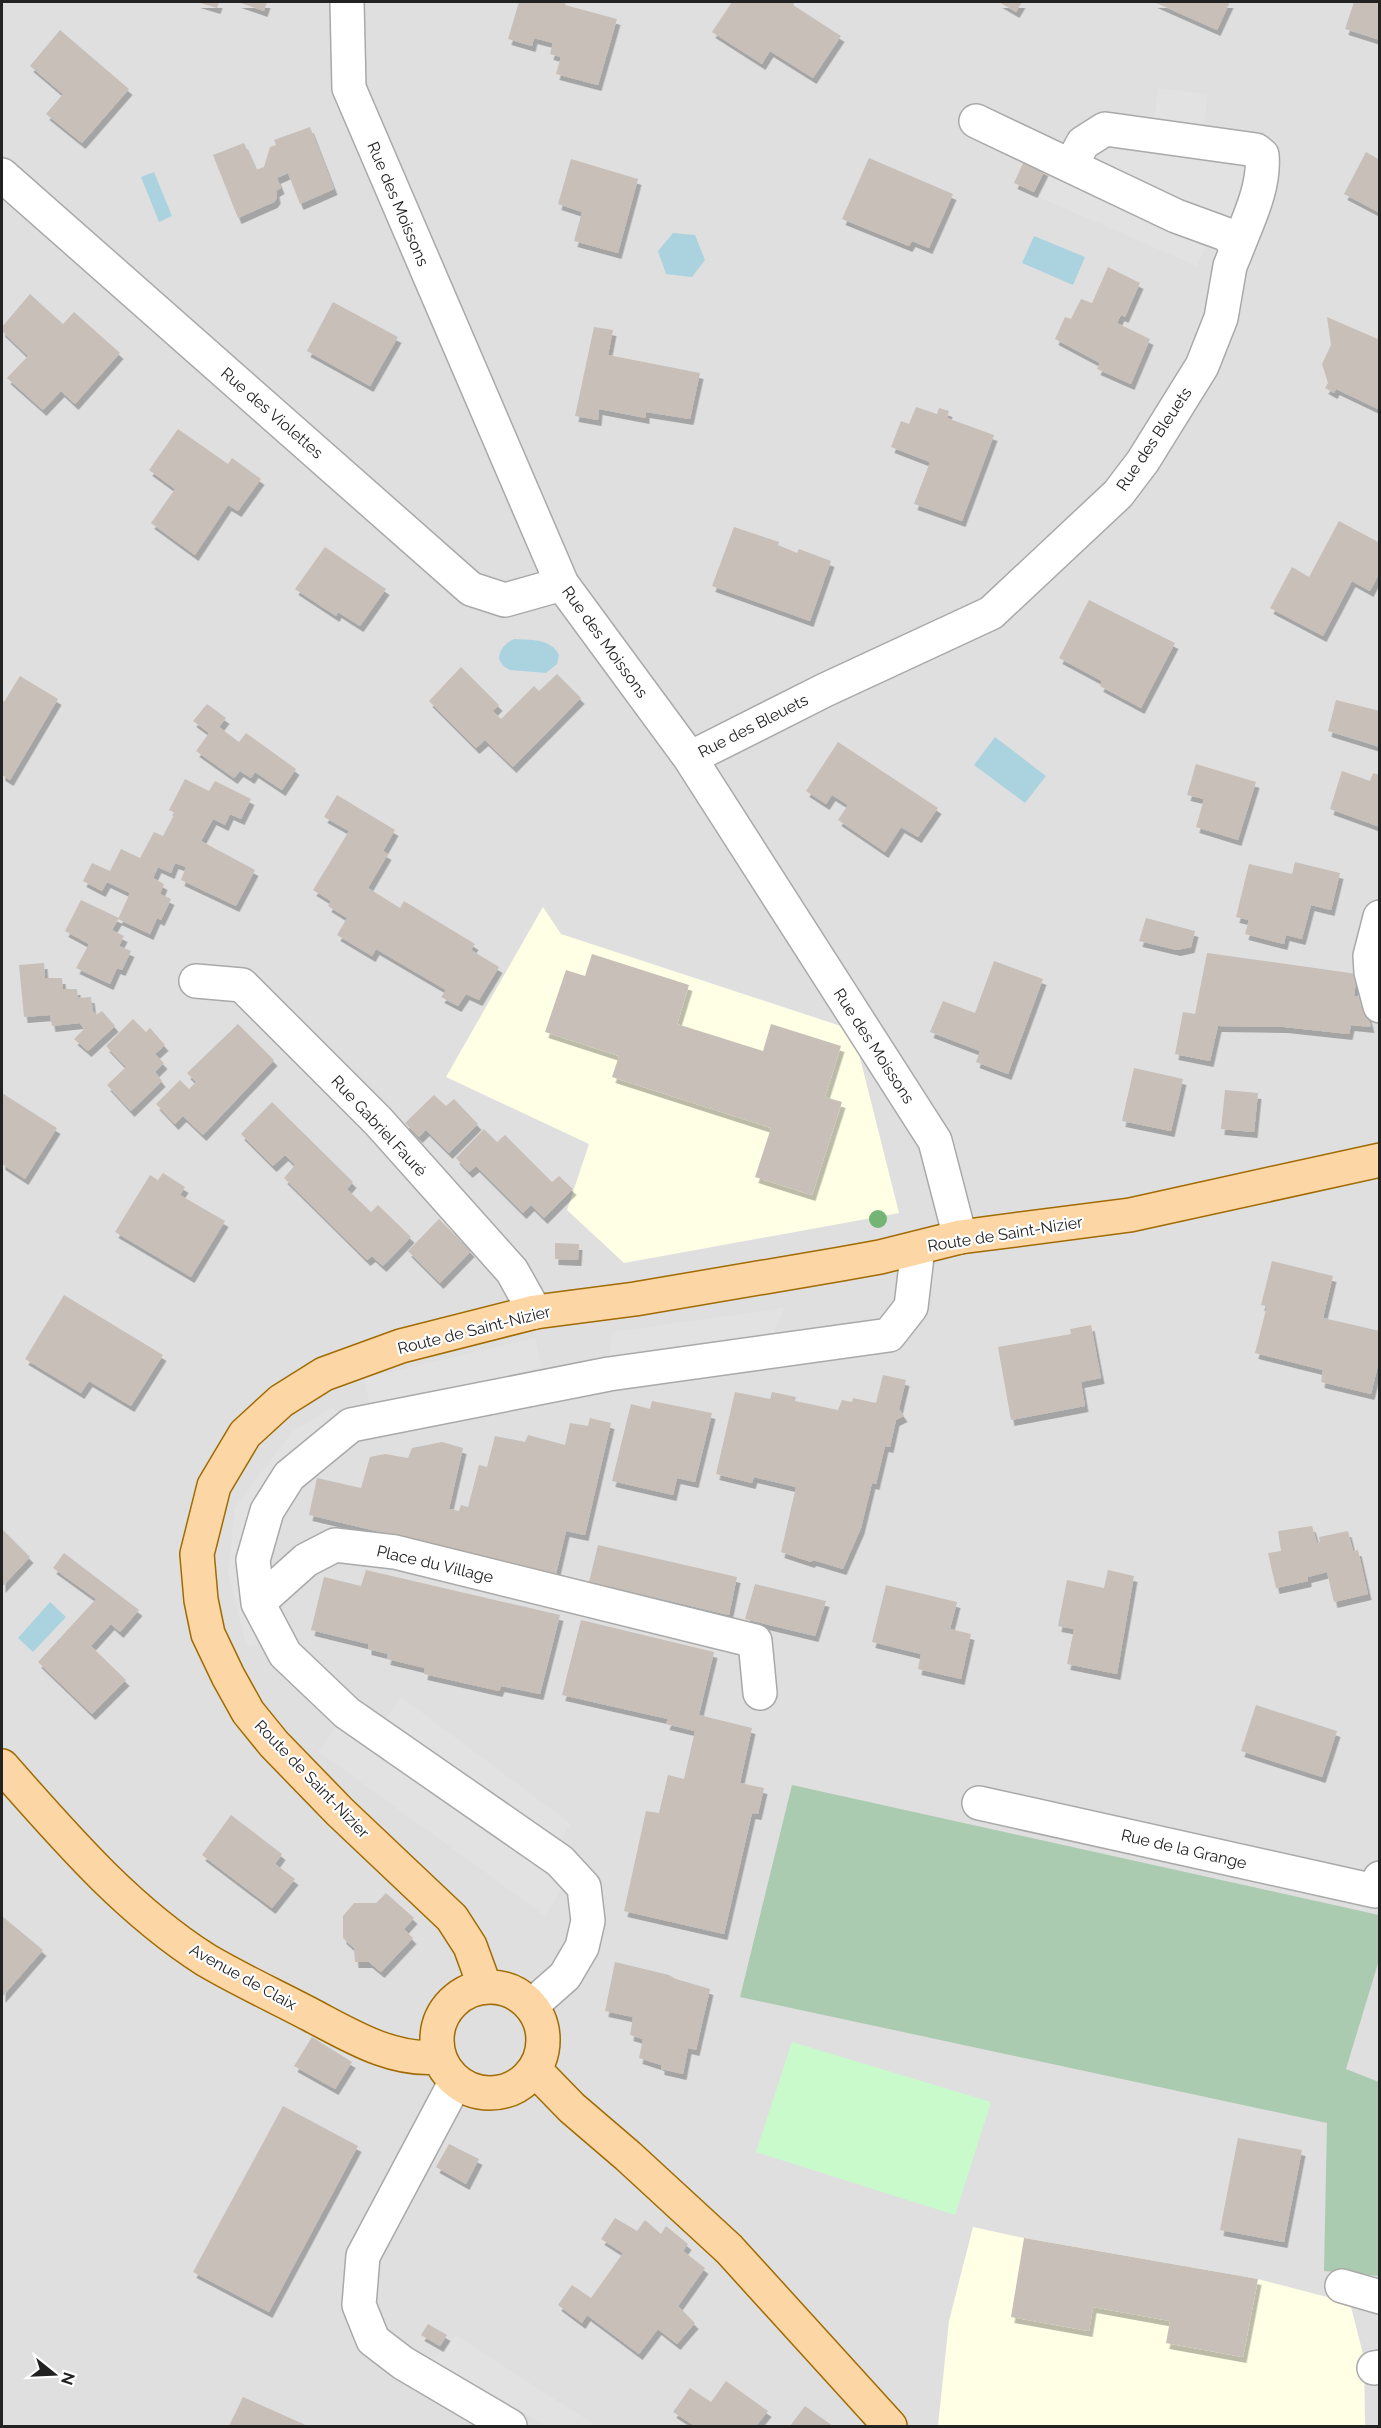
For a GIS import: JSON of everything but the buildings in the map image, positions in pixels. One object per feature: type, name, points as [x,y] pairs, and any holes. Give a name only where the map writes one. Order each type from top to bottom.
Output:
[{"type":"main road","name":"Route de Saint-Nizier","points":[[485,1987],[470,1946],[452,1918],[340,1812],[274,1744],[248,1712],[208,1634],[201,1600],[197,1554],[214,1486],[245,1434],[281,1401],[324,1374],[401,1346],[535,1312],[635,1299],[870,1259],[960,1237],[1130,1215],[1380,1160]]},
{"type":"main road","name":"Avenue de Claix","points":[[2,1766],[73,1847],[139,1910],[206,1960],[378,2048],[423,2058],[448,2069]]},
{"type":"main road","points":[[485,1987],[502,1988],[518,1995],[531,2006],[541,2026],[543,2048],[535,2070],[523,2083],[507,2091],[489,2094],[471,2090],[448,2069],[437,2041],[439,2025],[446,2011],[456,1999],[470,1991],[485,1987]]},
{"type":"main road","points":[[535,2070],[572,2108],[729,2249],[890,2427]]},
{"type":"street","name":"Rue des Moissons","points":[[346,2],[349,88],[562,585],[690,758],[935,1141],[960,1237]]},
{"type":"street","points":[[976,121],[1176,216],[1228,235],[1237,249]]},
{"type":"street","name":"Rue des Bleuets","points":[[690,758],[825,690],[991,613],[1118,494],[1143,461],[1202,366],[1221,318],[1230,266],[1256,198],[1263,165],[1262,155],[1256,150],[1105,129],[1083,143],[1071,165]]},
{"type":"street","name":"Rue des Violettes","points":[[2,175],[471,589],[505,600],[562,585]]},
{"type":"street","points":[[1380,917],[1370,956],[1371,972],[1380,1006]]},
{"type":"street","name":"Rue Gabriel Fauré","points":[[196,981],[242,985],[378,1121],[512,1271],[535,1312]]},
{"type":"street","points":[[531,2006],[565,1976],[582,1947],[588,1921],[584,1887],[560,1861],[347,1713],[285,1654],[258,1603],[253,1560],[267,1511],[289,1476],[351,1425],[609,1374],[889,1335],[911,1307],[918,1248]]},
{"type":"street","name":"Place du Village","points":[[258,1603],[306,1560],[335,1545],[395,1552],[755,1641],[760,1692]]},
{"type":"street","name":"Rue de la Grange","points":[[979,1803],[1375,1891],[1380,1878]]},
{"type":"street","points":[[448,2069],[363,2256],[358,2306],[374,2340],[403,2363],[510,2427]]},
{"type":"street","points":[[1342,2286],[1380,2297]]},
{"type":"shaded area","points":[[2,2],[1379,2],[1379,2426],[2,2426]]},
{"type":"shaded area","points":[[1158,88],[1208,94],[1199,160],[1245,166],[1239,212],[1228,235],[1213,230],[1197,266],[1036,196],[1054,158],[1083,143],[1152,134]]},
{"type":"shaded area","points":[[543,907],[561,934],[853,1030],[899,1213],[624,1263],[567,1210],[589,1144],[446,1077]]},
{"type":"shaded area","points":[[784,1308],[771,1339],[609,1356],[612,1332]]},
{"type":"shaded area","points":[[535,1338],[542,1368],[370,1408],[364,1378]]},
{"type":"shaded area","points":[[333,1407],[342,1418],[251,1510],[261,1642],[247,1647],[228,1573],[235,1507],[293,1431]]},
{"type":"shaded area","points":[[401,1697],[571,1824],[544,1861],[567,1880],[545,1916],[318,1751],[359,1698],[385,1720]]},
{"type":"shaded area","points":[[792,1785],[1379,1915],[1379,1960],[1346,2069],[1379,2082],[1379,2276],[1324,2271],[1327,2123],[740,1997]]},
{"type":"shaded area","points":[[973,2227],[1258,2279],[1350,2303],[1364,2358],[1365,2426],[938,2426],[949,2321]]},
{"type":"shaded area","points":[[456,2335],[596,2426],[546,2426],[432,2360]]},
{"type":"green space","points":[[792,2042],[991,2102],[955,2215],[756,2152]]},
{"type":"water","points":[[154,172],[172,216],[159,222],[141,177]]},
{"type":"water","points":[[673,233],[695,235],[705,260],[692,277],[666,274],[658,251]]},
{"type":"water","points":[[1034,236],[1085,257],[1073,285],[1022,263]]},
{"type":"water","points":[[514,639],[540,641],[551,645],[559,655],[557,664],[546,673],[510,670],[503,666],[499,659],[500,652]]},
{"type":"water","points":[[995,737],[1046,776],[1025,803],[974,765]]},
{"type":"water","points":[[50,1602],[66,1617],[33,1652],[18,1638]]}]
